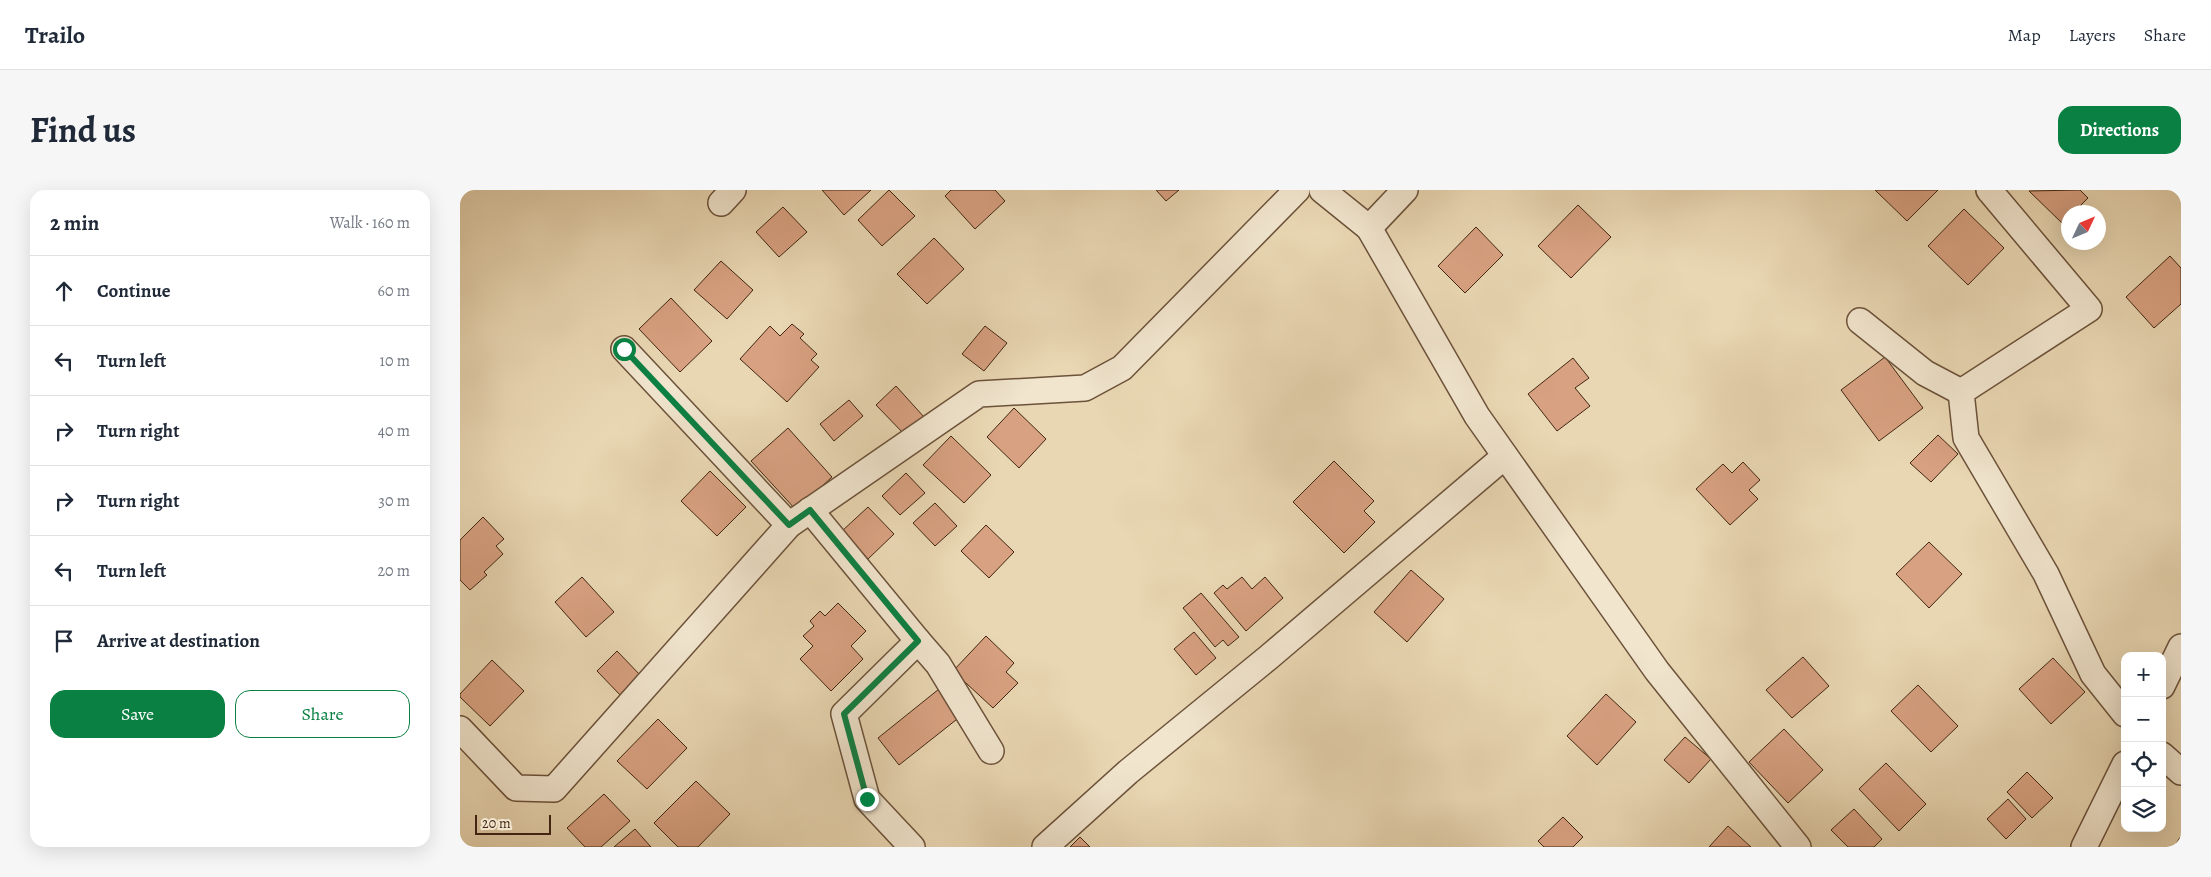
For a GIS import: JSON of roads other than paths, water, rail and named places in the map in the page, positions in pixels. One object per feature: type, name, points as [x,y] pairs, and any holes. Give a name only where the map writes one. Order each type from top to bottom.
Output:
[{"type":"street","points":[[460,729],[516,788],[554,789],[789,525],[979,394],[1085,388],[1122,368],[1297,190]]},
{"type":"street","points":[[1322,190],[1369,228],[1477,416],[1657,670],[1798,847]]},
{"type":"street","points":[[1369,228],[1404,190]]},
{"type":"street","points":[[1961,392],[2089,309],[1989,190]]},
{"type":"street","points":[[1860,321],[1925,373],[1961,392]]},
{"type":"street","points":[[624,349],[789,525]]},
{"type":"street","points":[[1961,392],[1966,438],[2046,574],[2093,674],[2121,709]]},
{"type":"street","points":[[1045,847],[1128,772],[1269,657],[1505,456]]},
{"type":"street","points":[[810,510],[938,664],[991,752]]},
{"type":"street","points":[[912,847],[867,799],[844,714],[918,641]]},
{"type":"street","points":[[2166,678],[2181,647]]},
{"type":"street","points":[[2166,759],[2181,772]]},
{"type":"street","points":[[2084,847],[2121,772]]},
{"type":"railway","points":[[2177,847],[2181,840]]}]
